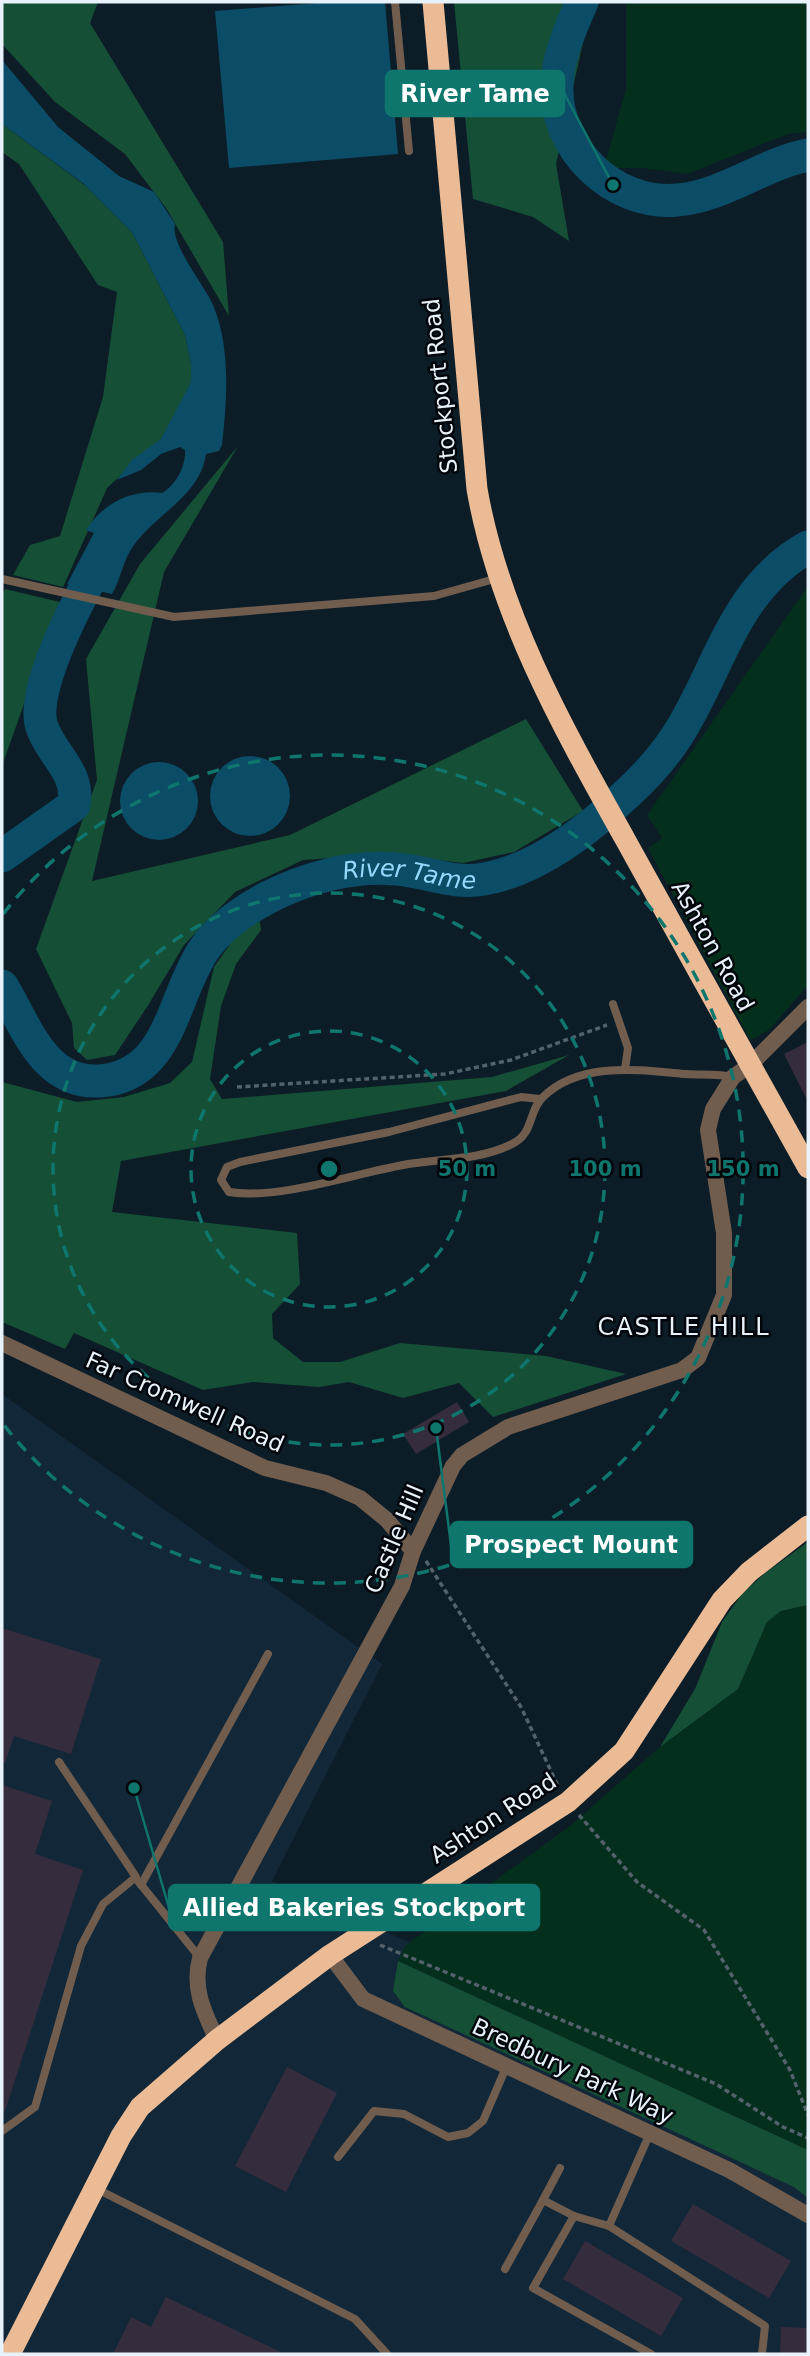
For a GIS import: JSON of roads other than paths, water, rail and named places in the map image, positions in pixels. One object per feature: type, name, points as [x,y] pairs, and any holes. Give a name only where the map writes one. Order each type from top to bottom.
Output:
[{"type":"highway","name":"Stockport Road","points":[[433,2],[477,489],[486,538],[498,578],[574,748]]},
{"type":"highway","name":"Ashton Road","points":[[574,748],[625,840],[742,1071],[808,1168]]},
{"type":"highway","name":"Ashton Road","points":[[10,2354],[94,2187],[140,2107],[217,2040],[330,1955],[568,1802],[624,1751],[722,1600],[749,1573],[808,1526]]},
{"type":"street","name":"Castle Hill","points":[[217,2040],[199,2001],[195,1976],[200,1958],[402,1586],[445,1479],[462,1455],[508,1427],[682,1370],[698,1358],[724,1295],[726,1266],[708,1130],[720,1094],[808,1007]]},
{"type":"street","name":"Far Cromwell Road","points":[[2,1343],[265,1468],[326,1483],[360,1498],[387,1520],[414,1551]]},
{"type":"street","name":"Bredbury Park Way","points":[[330,1955],[363,1998],[729,2170],[808,2215]]},
{"type":"lane","points":[[395,2],[409,151]]},
{"type":"lane","points":[[2,579],[174,617],[434,596],[498,578]]},
{"type":"lane","points":[[613,1004],[628,1048],[625,1069]]},
{"type":"lane","points":[[540,1099],[521,1097],[389,1132],[240,1162],[227,1167],[221,1180],[229,1192],[260,1193],[400,1165],[487,1154],[516,1143],[529,1131],[540,1099],[557,1085],[600,1071],[742,1071]]},
{"type":"lane","points":[[2,2131],[35,2107],[81,1946],[103,1904],[138,1881],[268,1654]]},
{"type":"lane","points":[[59,1762],[138,1881],[200,1958]]},
{"type":"lane","points":[[338,2157],[374,2111],[404,2114],[448,2137],[468,2133],[483,2120],[507,2065]]},
{"type":"lane","points":[[609,2226],[650,2133]]},
{"type":"lane","points":[[505,2269],[560,2168]]},
{"type":"lane","points":[[94,2187],[355,2319],[387,2354]]},
{"type":"lane","points":[[543,2200],[574,2216],[609,2226],[765,2326],[762,2354]]},
{"type":"lane","points":[[574,2216],[533,2288],[651,2354]]},
{"type":"water","points":[[330,2],[385,2],[398,154],[229,168],[215,11]]},
{"type":"water","points":[[2,60],[58,127],[119,176],[154,192],[175,224],[178,242],[213,305],[223,339],[226,392],[222,445],[219,451],[206,454],[202,469],[187,493],[134,545],[112,594],[67,584],[94,533],[86,530],[100,513],[118,500],[129,496],[162,493],[179,475],[185,456],[185,450],[180,447],[161,454],[141,470],[117,480],[132,460],[161,439],[191,382],[191,364],[185,335],[132,232],[84,184],[2,124]]},
{"type":"water","points":[[250,756],[265,759],[278,768],[287,781],[290,796],[287,811],[278,824],[265,833],[250,836],[235,833],[222,824],[213,811],[210,796],[213,781],[222,768],[235,759]]},
{"type":"water","points":[[151,762],[167,762],[181,768],[192,779],[198,793],[198,809],[192,823],[181,834],[167,840],[151,840],[137,834],[126,823],[120,809],[120,793],[126,779],[137,768]]},
{"type":"waterway","name":"River Tame","points":[[582,2],[560,63],[557,84],[559,108],[565,130],[577,150],[592,168],[610,183],[653,199],[677,200],[711,193],[775,165],[808,155]]},
{"type":"waterway","name":"River Tame","points":[[2,856],[74,805],[73,783],[46,737],[40,710],[43,688],[62,636],[108,547]]},
{"type":"waterway","name":"River Tame","points":[[2,986],[28,1034],[50,1063],[64,1073],[80,1079],[99,1081],[123,1076],[141,1066],[155,1051],[193,970],[209,943],[232,921],[267,898],[297,884],[346,871],[396,869],[450,879],[473,880],[504,874],[543,857],[598,819],[630,791],[667,751],[692,710],[730,632],[745,608],[762,585],[783,564],[808,547]]},
{"type":"place","name":"River Tame","points":[[613,185]]},
{"type":"place","name":"Prospect Mount","points":[[436,1428]]},
{"type":"place","name":"Allied Bakeries Stockport","points":[[134,1788]]},
{"type":"district","name":"CASTLE HILL","points":[[684,1327]]}]
